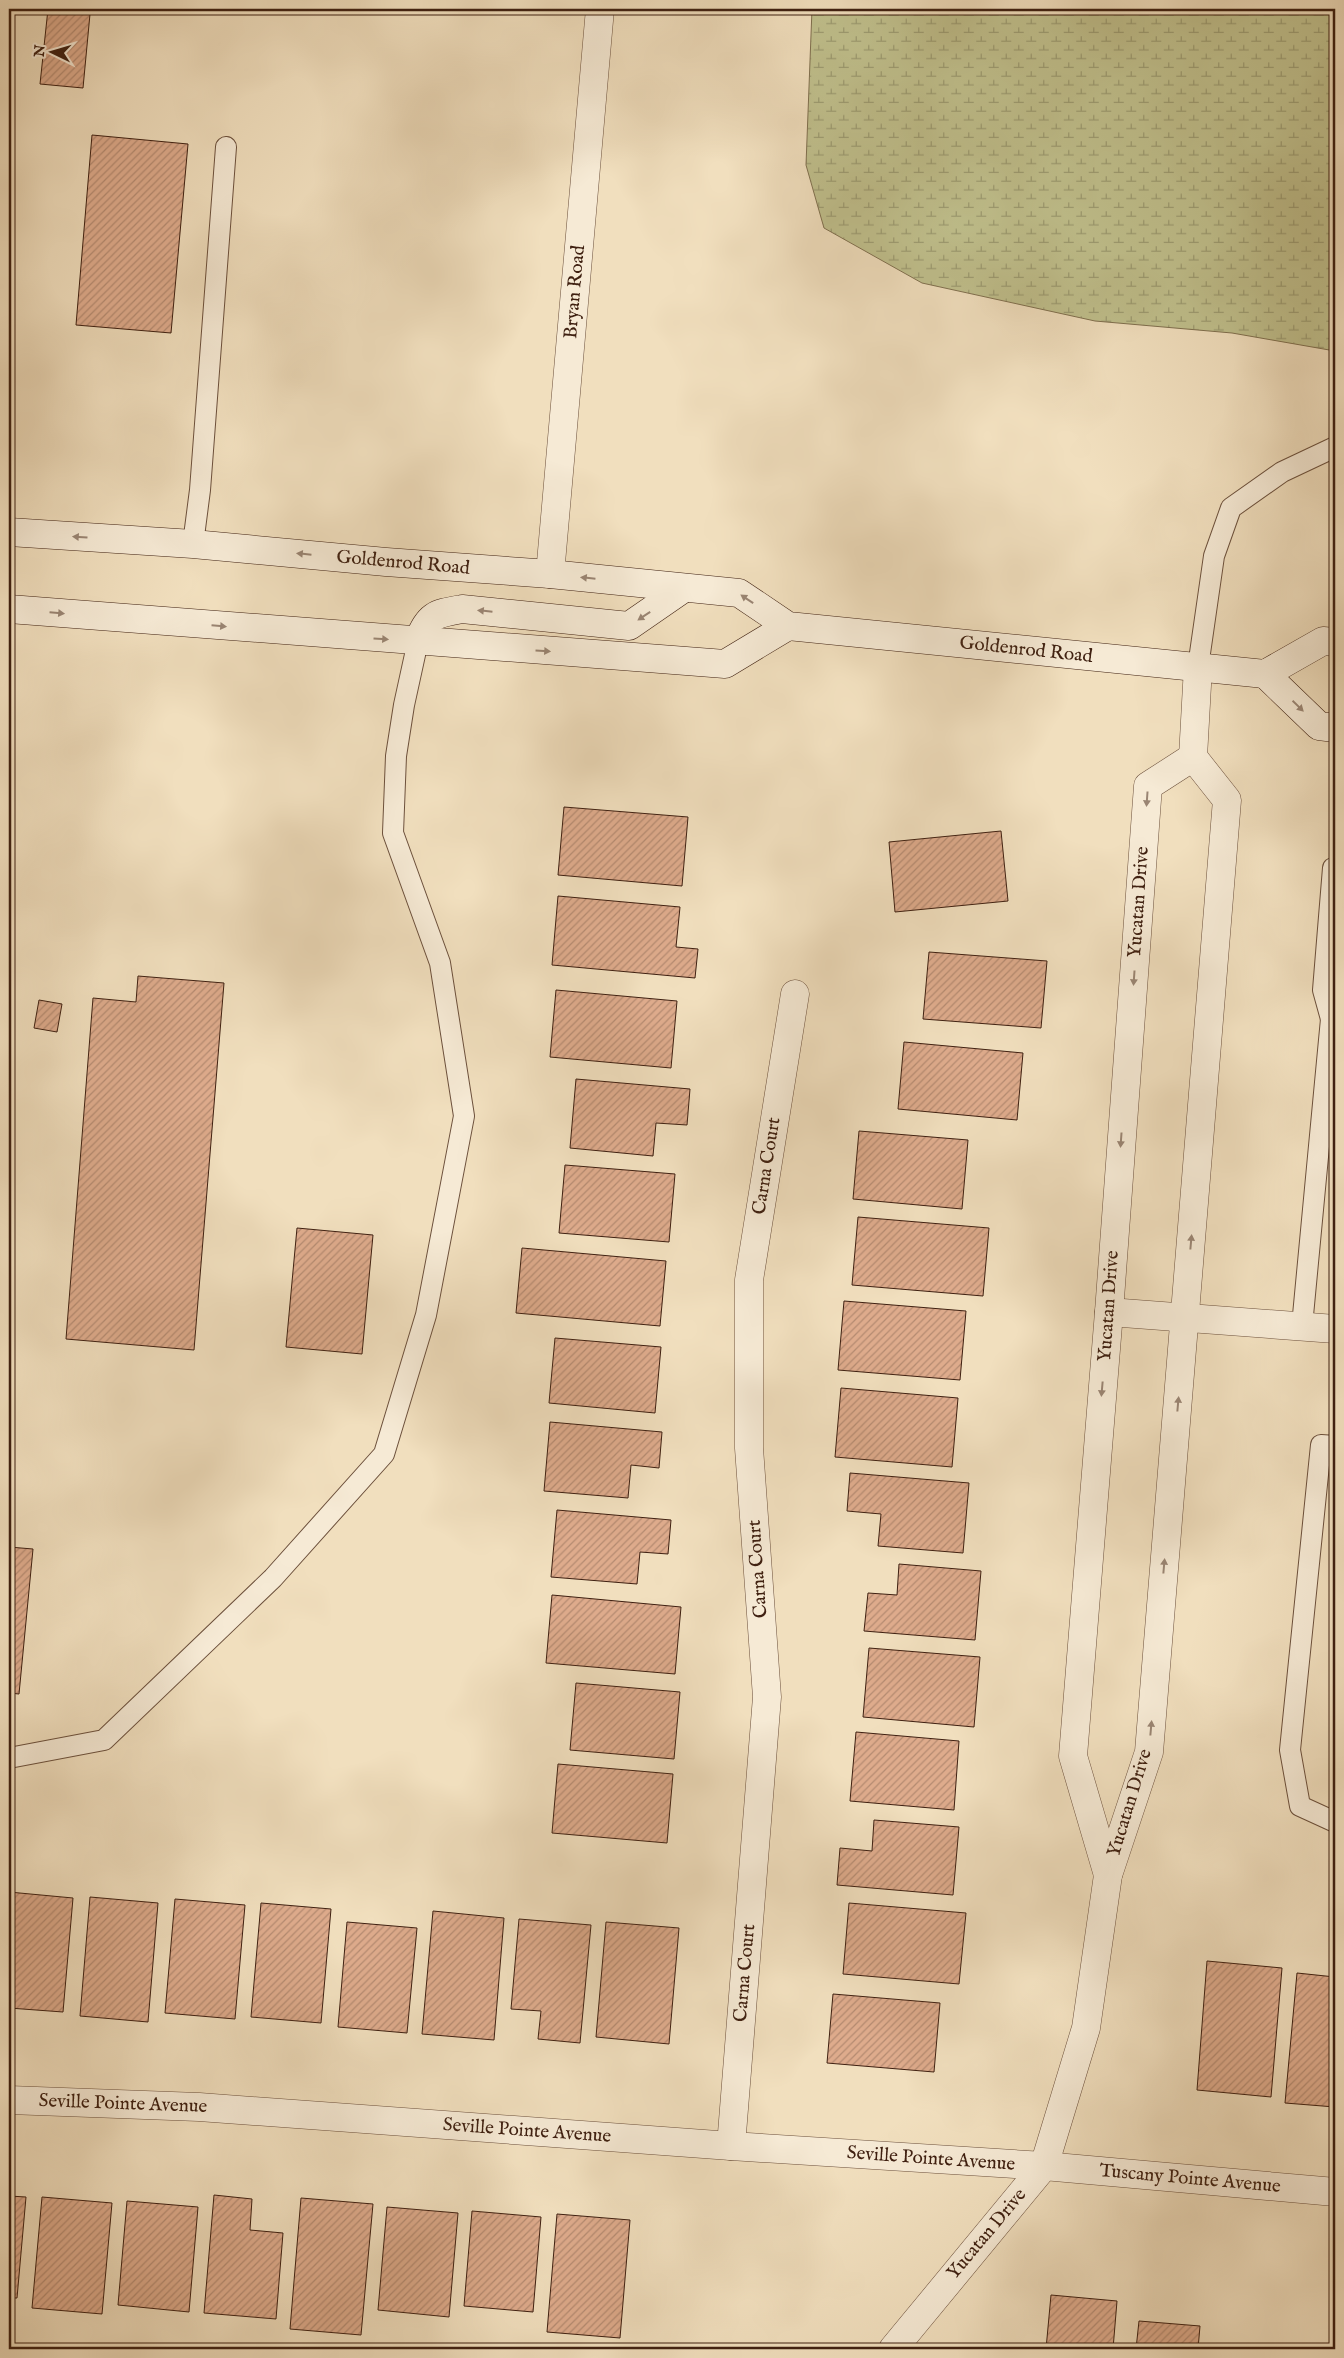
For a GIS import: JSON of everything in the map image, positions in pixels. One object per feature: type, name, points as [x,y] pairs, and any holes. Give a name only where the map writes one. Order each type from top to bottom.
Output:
[{"type":"street","name":"Bryan Road","points":[[550,574],[600,9]]},
{"type":"street","name":"Goldenrod Road","points":[[9,532],[193,544],[386,562],[550,574],[739,593],[788,626],[1265,674]]},
{"type":"street","points":[[418,641],[426,622],[440,613],[462,609],[629,626],[684,588]]},
{"type":"street","points":[[9,609],[725,664],[788,626]]},
{"type":"street","points":[[1335,642],[1323,641],[1265,674],[1319,726],[1335,728]]},
{"type":"street","points":[[1193,757],[1198,667]]},
{"type":"street","name":"Yucatan Drive","points":[[893,2349],[1044,2166],[1086,2028],[1108,1874],[1149,1752],[1227,800],[1193,757],[1148,786],[1109,1312],[1073,1756],[1108,1874]]},
{"type":"street","name":"Carna Court","points":[[731,2146],[767,1697],[749,1448],[749,1280],[795,994]]},
{"type":"street","points":[[1109,1312],[1335,1329]]},
{"type":"street","name":"Seville Pointe Avenue","points":[[9,2100],[199,2107],[731,2146],[1044,2166]]},
{"type":"street","name":"Tuscany Pointe Avenue","points":[[1044,2166],[1335,2192]]},
{"type":"lane","points":[[193,544],[200,490],[226,146]]},
{"type":"lane","points":[[1198,667],[1214,556],[1230,508],[1282,472],[1335,447]]},
{"type":"lane","points":[[9,1758],[104,1740],[273,1578],[384,1454],[426,1314],[464,1116],[440,963],[393,833],[396,756],[404,705],[418,641]]},
{"type":"lane","points":[[1302,1326],[1333,1020],[1323,990],[1333,868],[1335,869]]},
{"type":"lane","points":[[1335,1446],[1321,1445],[1290,1750],[1300,1806],[1335,1822]]},
{"type":"green space","points":[[812,9],[1335,9],[1335,351],[1232,333],[1095,321],[922,283],[824,228],[806,165]]},
{"type":"building","points":[[48,9],[90,14],[83,88],[40,84]]},
{"type":"building","points":[[92,135],[188,144],[171,333],[76,325]]},
{"type":"building","points":[[564,807],[688,817],[682,886],[558,875]]},
{"type":"building","points":[[1001,831],[1008,901],[895,912],[889,842]]},
{"type":"building","points":[[558,896],[680,907],[676,947],[698,949],[695,978],[552,965]]},
{"type":"building","points":[[929,952],[1047,961],[1041,1028],[923,1019]]},
{"type":"building","points":[[138,976],[224,983],[194,1350],[66,1339],[93,998],[136,1002]]},
{"type":"building","points":[[556,990],[677,1001],[671,1068],[550,1057]]},
{"type":"building","points":[[39,1000],[62,1004],[57,1032],[34,1028]]},
{"type":"building","points":[[904,1042],[1023,1053],[1017,1120],[898,1109]]},
{"type":"building","points":[[576,1079],[690,1089],[687,1125],[656,1123],[653,1156],[570,1148]]},
{"type":"building","points":[[859,1131],[968,1140],[962,1209],[853,1199]]},
{"type":"building","points":[[565,1165],[675,1174],[669,1242],[559,1233]]},
{"type":"building","points":[[858,1217],[989,1228],[983,1296],[852,1285]]},
{"type":"building","points":[[297,1228],[373,1235],[362,1354],[286,1347]]},
{"type":"building","points":[[522,1248],[666,1261],[660,1326],[516,1313]]},
{"type":"building","points":[[844,1301],[966,1311],[960,1380],[838,1370]]},
{"type":"building","points":[[555,1338],[661,1347],[655,1413],[549,1403]]},
{"type":"building","points":[[841,1388],[958,1398],[952,1467],[835,1457]]},
{"type":"building","points":[[550,1422],[662,1432],[659,1468],[631,1465],[628,1498],[544,1491]]},
{"type":"building","points":[[850,1473],[969,1483],[963,1553],[878,1546],[881,1514],[847,1511]]},
{"type":"building","points":[[557,1510],[671,1520],[668,1554],[640,1552],[637,1584],[551,1577]]},
{"type":"building","points":[[9,1547],[33,1549],[19,1694],[9,1693]]},
{"type":"building","points":[[899,1564],[981,1571],[975,1640],[864,1631],[868,1593],[897,1595]]},
{"type":"building","points":[[552,1595],[681,1607],[675,1674],[546,1663]]},
{"type":"building","points":[[869,1648],[980,1657],[974,1727],[863,1717]]},
{"type":"building","points":[[576,1683],[680,1692],[674,1759],[570,1750]]},
{"type":"building","points":[[856,1732],[959,1741],[954,1810],[850,1801]]},
{"type":"building","points":[[558,1764],[673,1774],[667,1843],[552,1833]]},
{"type":"building","points":[[874,1820],[959,1827],[953,1895],[837,1885],[840,1848],[872,1851]]},
{"type":"building","points":[[9,1892],[73,1898],[63,2012],[9,2008]]},
{"type":"building","points":[[90,1897],[158,1903],[148,2022],[80,2016]]},
{"type":"building","points":[[175,1899],[245,1905],[235,2019],[165,2013]]},
{"type":"building","points":[[261,1903],[331,1909],[321,2023],[251,2017]]},
{"type":"building","points":[[849,1903],[966,1913],[959,1984],[843,1974]]},
{"type":"building","points":[[433,1911],[504,1918],[494,2040],[422,2034]]},
{"type":"building","points":[[519,1919],[591,1925],[580,2043],[538,2039],[541,2011],[511,2009]]},
{"type":"building","points":[[347,1922],[417,1928],[407,2033],[338,2027]]},
{"type":"building","points":[[606,1922],[679,1928],[669,2044],[596,2037]]},
{"type":"building","points":[[1207,1961],[1282,1968],[1271,2097],[1197,2090]]},
{"type":"building","points":[[1297,1973],[1335,1977],[1335,2107],[1285,2103]]},
{"type":"building","points":[[833,1994],[940,2003],[934,2072],[827,2063]]},
{"type":"building","points":[[214,2195],[252,2199],[250,2230],[283,2233],[276,2319],[204,2313]]},
{"type":"building","points":[[9,2196],[26,2197],[17,2298],[9,2298]]},
{"type":"building","points":[[42,2197],[112,2203],[102,2314],[32,2308]]},
{"type":"building","points":[[301,2198],[373,2204],[361,2335],[290,2329]]},
{"type":"building","points":[[127,2201],[198,2207],[189,2312],[118,2305]]},
{"type":"building","points":[[387,2207],[458,2213],[449,2317],[378,2310]]},
{"type":"building","points":[[472,2211],[541,2217],[533,2312],[464,2306]]},
{"type":"building","points":[[557,2214],[630,2220],[620,2338],[547,2332]]},
{"type":"building","points":[[1051,2295],[1117,2301],[1113,2349],[1046,2349]]},
{"type":"building","points":[[1139,2321],[1200,2326],[1198,2349],[1136,2349]]}]
